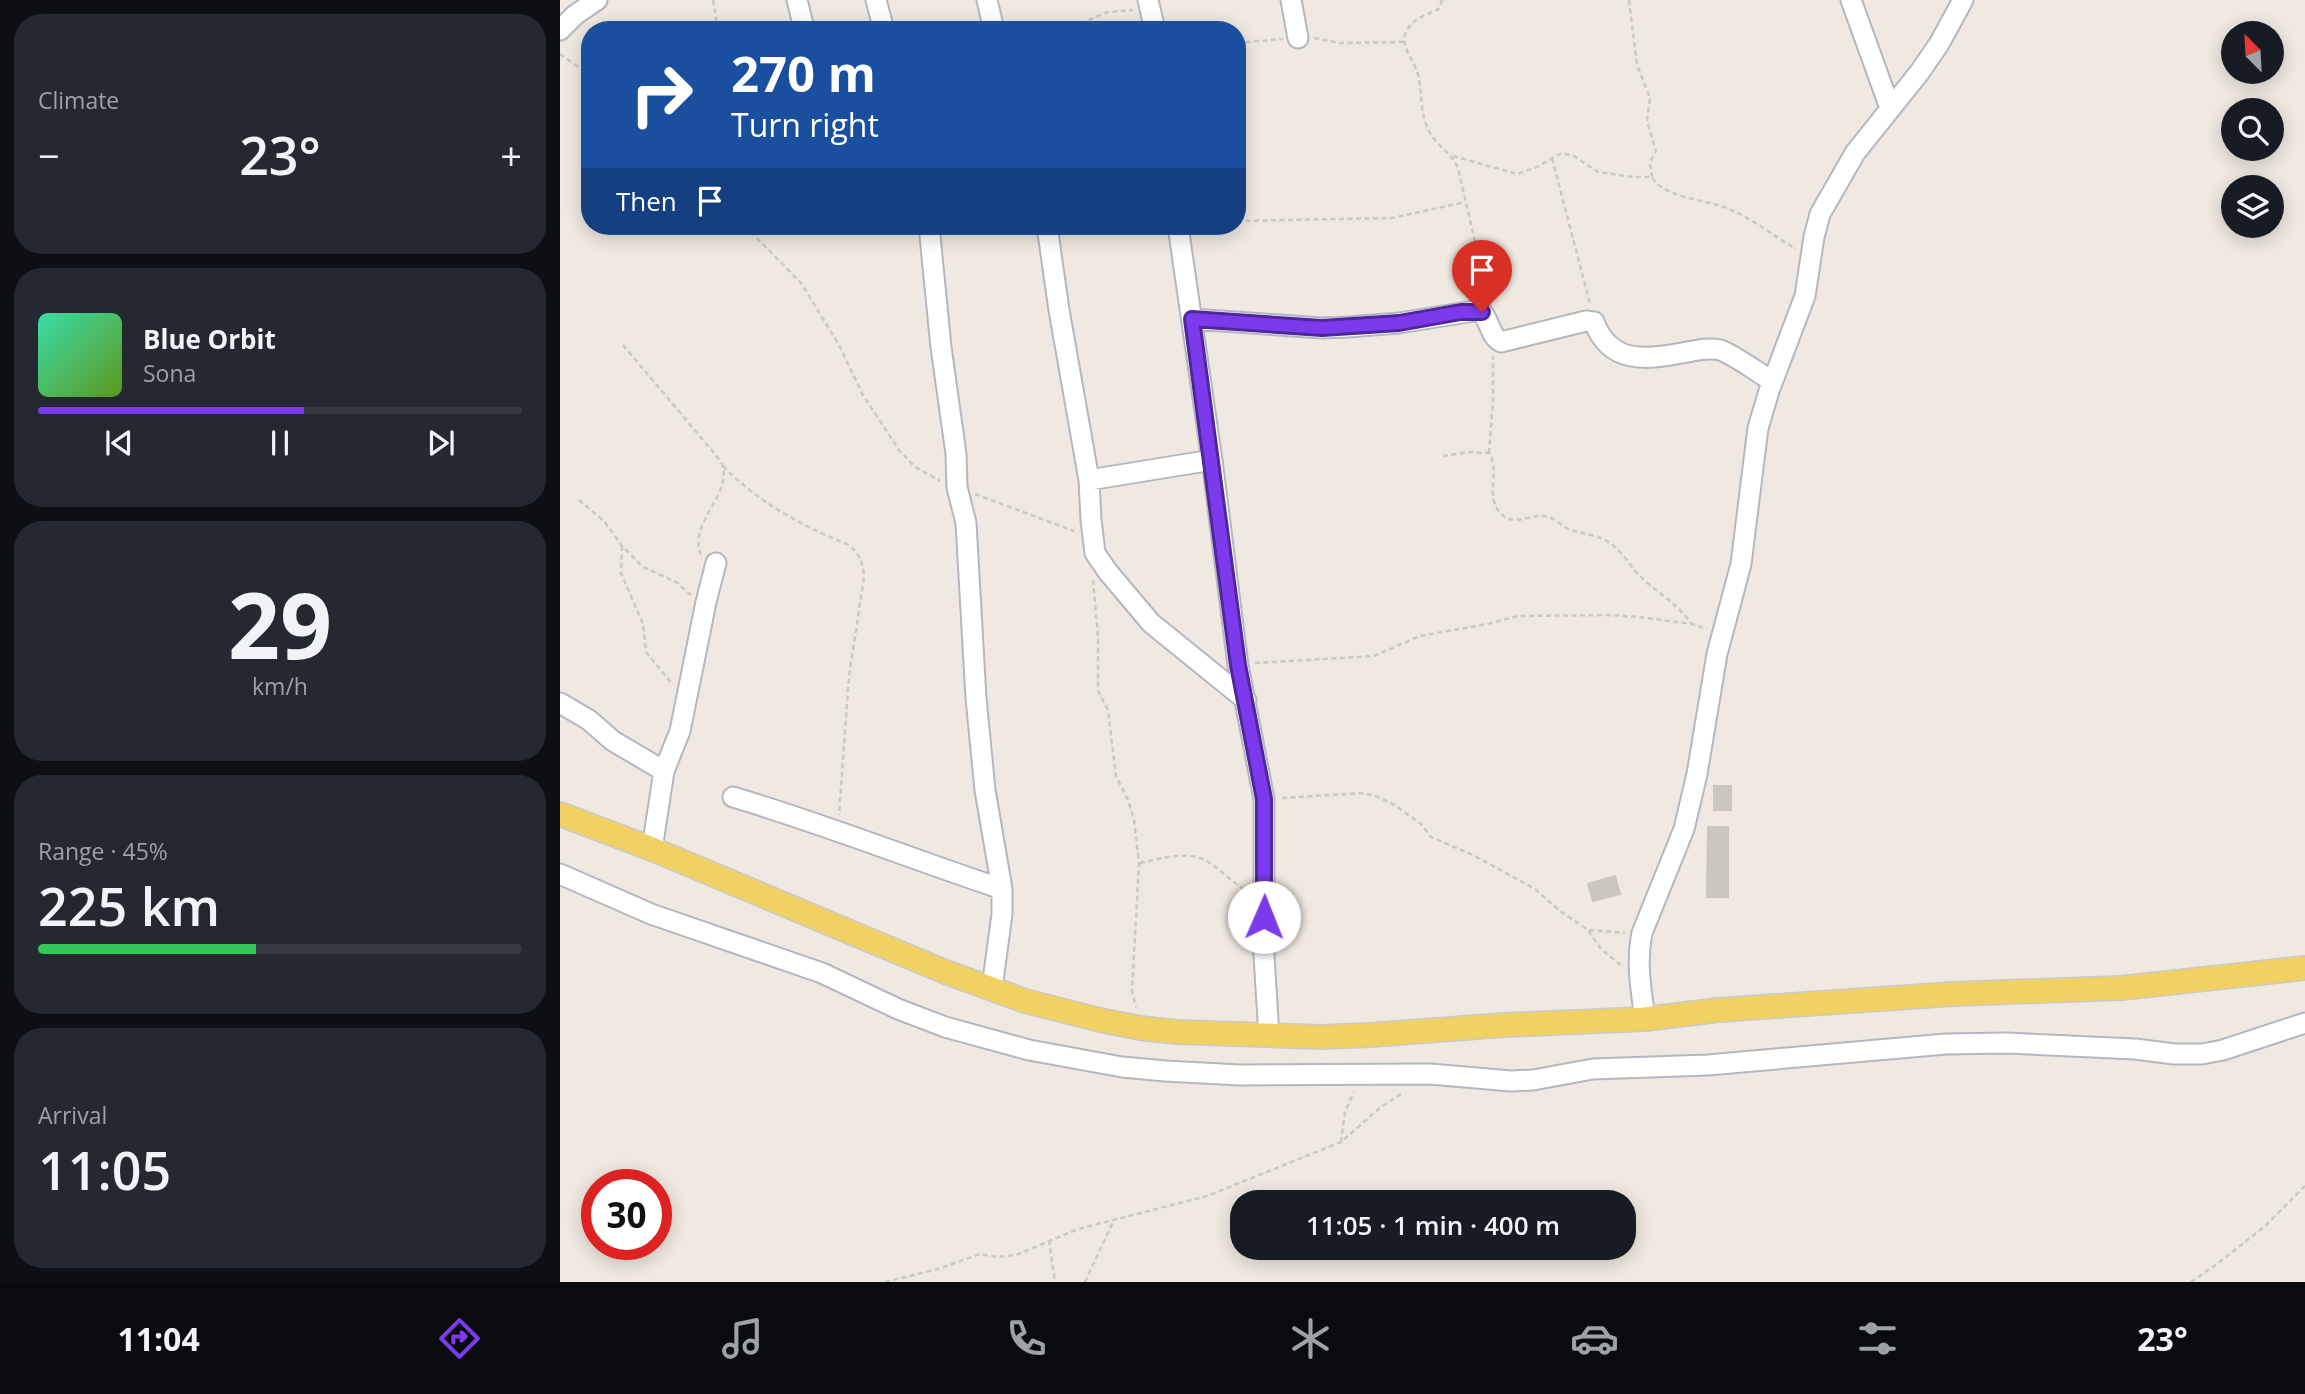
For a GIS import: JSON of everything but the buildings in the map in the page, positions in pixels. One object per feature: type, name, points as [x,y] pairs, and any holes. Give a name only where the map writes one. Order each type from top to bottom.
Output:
[{"type":"main road","points":[[560,814],[652,849],[943,971],[1026,1002],[1140,1028],[1178,1032],[1321,1038],[1504,1025],[1645,1019],[1719,1010],[1952,994],[2121,988],[2305,968]]},
{"type":"street","points":[[560,30],[575,15],[597,0]]},
{"type":"street","points":[[797,0],[802,21]]},
{"type":"street","points":[[876,0],[882,21]]},
{"type":"street","points":[[988,0],[992,21]]},
{"type":"street","points":[[1291,0],[1298,38]]},
{"type":"street","points":[[1851,0],[1890,107]]},
{"type":"street","points":[[1645,1019],[1639,975],[1642,933],[1684,829],[1697,774],[1717,654],[1741,564],[1758,428],[1772,381],[1805,296],[1820,214],[1855,153],[1932,54],[1963,0]]},
{"type":"street","points":[[930,235],[944,374],[956,454],[957,487],[966,523],[976,698],[985,790],[1002,889],[1002,914],[992,988]]},
{"type":"street","points":[[1048,235],[1089,480],[1096,554],[1151,623],[1246,701]]},
{"type":"street","points":[[1179,235],[1238,665],[1264,799],[1264,956],[1269,1036]]},
{"type":"street","points":[[1192,319],[1322,328],[1399,323],[1461,312],[1482,312],[1496,339],[1501,342],[1579,322],[1594,322],[1608,346],[1622,354],[1635,357],[1661,356],[1698,350],[1720,350],[1772,381]]},
{"type":"street","points":[[1089,480],[1212,460]]},
{"type":"street","points":[[652,849],[664,771],[680,731],[714,571]]},
{"type":"street","points":[[560,703],[589,720],[614,741],[664,771]]},
{"type":"street","points":[[733,797],[839,830],[1002,889]]},
{"type":"street","points":[[560,825],[587,824]]},
{"type":"street","points":[[560,874],[651,914],[822,973],[934,1023],[1029,1050],[1122,1067],[1165,1071],[1240,1074],[1430,1074],[1511,1081],[1533,1080],[1593,1069],[1707,1065],[1958,1044],[2007,1043],[2202,1054],[2223,1050],[2305,1023]]},
{"type":"path","points":[[713,0],[716,21]]},
{"type":"path","points":[[1442,0],[1439,9],[1418,18],[1405,34],[1404,42],[1417,71],[1422,94],[1422,113],[1434,140],[1453,156],[1517,174],[1560,154],[1566,154],[1574,156],[1598,172],[1652,177]]},
{"type":"path","points":[[1629,0],[1637,65],[1650,98],[1647,121],[1656,151],[1650,162],[1656,184],[1733,212],[1811,258]]},
{"type":"path","points":[[1086,21],[1108,12],[1122,10],[1151,14]]},
{"type":"path","points":[[1246,42],[1298,38],[1326,39],[1340,43],[1404,42]]},
{"type":"path","points":[[560,54],[581,69]]},
{"type":"path","points":[[1453,156],[1488,300],[1482,312]]},
{"type":"path","points":[[1552,158],[1594,322]]},
{"type":"path","points":[[1246,221],[1392,219],[1465,202]]},
{"type":"path","points":[[754,235],[801,283],[838,344],[863,395],[906,458],[925,474],[1071,529],[1096,554],[1093,570],[1098,637],[1098,691],[1108,710],[1116,776],[1134,820],[1139,863],[1132,990],[1140,1028]]},
{"type":"path","points":[[1496,339],[1492,366],[1493,401],[1489,453],[1492,461],[1494,504],[1505,517],[1517,520],[1549,517],[1572,530],[1592,534],[1614,545],[1643,579],[1674,602],[1692,624]]},
{"type":"path","points":[[623,345],[723,466],[752,494],[774,509],[849,545],[859,554],[864,577],[849,676],[839,830]]},
{"type":"path","points":[[1443,456],[1469,452],[1489,453]]},
{"type":"path","points":[[714,571],[698,548],[698,538],[701,526],[715,501],[723,477],[723,466]]},
{"type":"path","points":[[579,500],[604,521],[622,546],[643,567],[676,582],[692,596],[706,602]]},
{"type":"path","points":[[622,546],[621,573],[643,624],[646,652],[671,682],[684,711]]},
{"type":"path","points":[[1238,665],[1374,656],[1420,636],[1518,616],[1612,615],[1692,624],[1722,634]]},
{"type":"path","points":[[1264,799],[1361,793],[1376,796],[1421,824],[1431,837],[1524,882],[1588,930],[1609,957],[1639,975]]},
{"type":"path","points":[[1139,863],[1180,856],[1195,857],[1206,861],[1250,893],[1264,897]]},
{"type":"path","points":[[1588,930],[1642,933]]},
{"type":"path","points":[[1341,1142],[1348,1103],[1366,1074]]},
{"type":"path","points":[[886,1282],[938,1269],[980,1254],[998,1257],[1016,1255],[1078,1229],[1177,1206],[1207,1196],[1341,1142],[1381,1107],[1430,1074]]},
{"type":"path","points":[[2190,1282],[2264,1227],[2305,1186]]},
{"type":"path","points":[[1085,1282],[1113,1222]]},
{"type":"path","points":[[1049,1240],[1055,1282]]},
{"type":"route","points":[[1264,917],[1264,799],[1238,665],[1192,319],[1322,328],[1399,323],[1461,312],[1482,312]]}]
